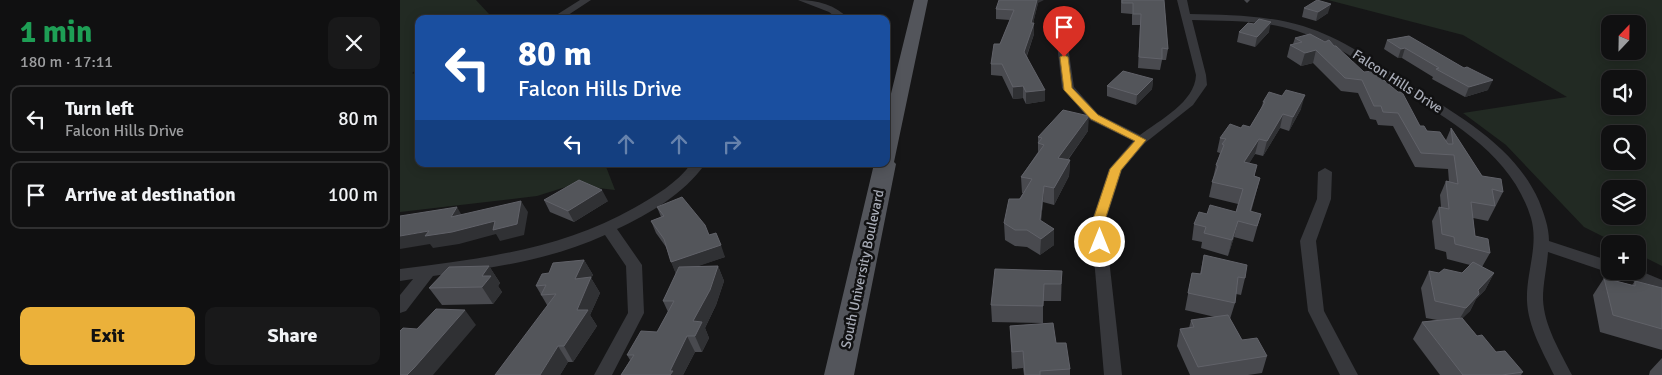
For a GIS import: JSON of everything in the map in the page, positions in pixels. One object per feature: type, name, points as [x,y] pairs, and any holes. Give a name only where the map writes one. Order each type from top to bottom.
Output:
[{"type":"main road","points":[[890,142],[921,0]]},
{"type":"main road","name":"South University Boulevard","points":[[839,375],[884,167]]},
{"type":"street","points":[[570,0],[583,1]]},
{"type":"street","points":[[803,0],[832,10],[839,15]]},
{"type":"street","points":[[1113,375],[1098,223],[1116,169],[1141,140],[1189,103],[1200,85],[1202,75],[1182,0]]},
{"type":"street","points":[[561,15],[583,1]]},
{"type":"street","points":[[1068,15],[1060,26],[1068,88],[1094,117],[1141,140]]},
{"type":"street","name":"Falcon Hills Drive","points":[[1186,17],[1274,22],[1297,27],[1338,42],[1438,108],[1481,138],[1494,150],[1513,169],[1526,188],[1539,220],[1541,244],[1535,302],[1544,336],[1563,375]]},
{"type":"street","points":[[400,275],[490,264],[531,256],[567,245],[608,228],[662,197],[680,183],[695,167]]},
{"type":"street","points":[[1325,172],[1324,199],[1308,241],[1316,311],[1349,375]]},
{"type":"street","points":[[603,375],[636,313],[634,265],[608,228]]},
{"type":"street","points":[[1541,244],[1601,264]]},
{"type":"street","points":[[400,308],[428,272]]},
{"type":"street","points":[[1645,280],[1662,287]]},
{"type":"shaded area","points":[[400,0],[476,0],[491,15],[415,15],[415,71],[412,73],[415,74],[415,167],[606,167],[615,190],[572,185],[537,196],[400,212]]},
{"type":"shaded area","points":[[1328,0],[1662,0],[1662,266],[1646,258],[1646,235],[1601,236],[1584,227],[1506,145],[1463,113],[1567,97],[1463,35]]},
{"type":"building","points":[[999,0],[1037,0],[1031,23],[1034,23],[1024,52],[1045,90],[1026,92],[1023,86],[1013,87],[1002,64],[991,64],[994,44],[1000,44],[1014,10],[996,9]]},
{"type":"building","points":[[1122,0],[1164,0],[1168,49],[1162,48],[1162,59],[1139,57],[1141,14],[1133,14],[1133,3],[1122,3]]},
{"type":"building","points":[[1317,0],[1331,4],[1318,12],[1304,8]]},
{"type":"building","points":[[1259,19],[1271,22],[1257,37],[1239,32],[1248,23],[1254,24]]},
{"type":"building","points":[[1310,34],[1325,42],[1329,40],[1364,72],[1373,71],[1398,92],[1402,92],[1420,126],[1424,126],[1427,131],[1440,132],[1448,144],[1453,144],[1451,128],[1482,176],[1501,179],[1503,192],[1492,189],[1495,206],[1471,202],[1475,236],[1488,239],[1490,253],[1455,244],[1454,237],[1442,234],[1439,207],[1449,209],[1446,181],[1458,184],[1454,155],[1421,153],[1398,113],[1383,112],[1381,106],[1374,106],[1362,80],[1345,78],[1316,50],[1305,53],[1290,45],[1302,42],[1295,38]]},
{"type":"building","points":[[1409,36],[1464,68],[1467,67],[1493,80],[1469,87],[1436,69],[1439,68],[1405,48],[1401,49],[1387,40]]},
{"type":"building","points":[[1123,71],[1153,79],[1137,95],[1107,86]]},
{"type":"building","points":[[1286,90],[1305,95],[1293,117],[1283,114],[1267,141],[1259,139],[1244,162],[1257,165],[1254,176],[1260,178],[1250,211],[1261,214],[1257,226],[1238,221],[1232,240],[1204,233],[1206,227],[1194,224],[1199,212],[1207,214],[1210,205],[1236,212],[1243,189],[1212,182],[1224,145],[1222,144],[1226,139],[1220,138],[1230,124],[1241,128],[1243,125],[1250,127],[1269,92],[1282,96]]},
{"type":"building","points":[[1063,110],[1089,116],[1058,158],[1070,160],[1054,188],[1044,186],[1040,220],[1054,229],[1041,239],[1027,230],[1015,230],[1004,223],[1009,199],[1020,199],[1032,179],[1021,177],[1044,145],[1038,143],[1042,138],[1038,137]]},
{"type":"building","points":[[579,180],[602,190],[568,211],[544,200]]},
{"type":"building","points":[[682,197],[705,225],[709,235],[716,233],[721,245],[671,262],[664,239],[651,221],[664,216],[657,207]]},
{"type":"building","points":[[521,201],[517,224],[493,230],[495,221],[452,232],[425,236],[429,231],[400,236],[400,216],[457,207],[451,217]]},
{"type":"building","points":[[1204,255],[1247,265],[1245,278],[1238,277],[1235,303],[1188,293],[1192,273],[1201,274]]},
{"type":"building","points":[[584,260],[575,279],[591,277],[577,310],[588,310],[564,346],[558,346],[540,375],[495,375],[556,294],[541,295],[546,285],[536,286],[542,274],[549,273],[553,263]]},
{"type":"building","points":[[1473,262],[1494,273],[1478,290],[1479,294],[1466,308],[1435,301],[1429,271],[1439,273],[1444,269],[1462,273]]},
{"type":"building","points":[[489,266],[482,276],[491,276],[482,287],[429,288],[449,267]]},
{"type":"building","points":[[718,266],[710,290],[693,321],[702,322],[695,336],[687,336],[670,371],[673,371],[670,375],[621,375],[634,355],[627,355],[641,331],[657,332],[674,301],[663,301],[679,267]]},
{"type":"building","points":[[995,269],[1062,271],[1061,284],[1044,284],[1043,306],[991,305]]},
{"type":"building","points":[[1604,280],[1635,286],[1635,281],[1662,288],[1662,329],[1613,315]]},
{"type":"building","points":[[436,309],[465,310],[407,375],[400,375],[400,331],[403,328],[417,329]]},
{"type":"building","points":[[1228,315],[1242,340],[1257,338],[1267,356],[1198,367],[1180,329],[1194,327],[1191,320]]},
{"type":"building","points":[[1462,318],[1477,336],[1482,335],[1496,352],[1505,351],[1523,372],[1502,375],[1463,375],[1422,322]]},
{"type":"building","points":[[1053,323],[1056,343],[1066,343],[1070,369],[1040,371],[1040,375],[1025,375],[1023,351],[1012,352],[1010,326]]},
{"type":"route","points":[[1064,57],[1068,88],[1094,117],[1141,140],[1116,169],[1098,223],[1100,242]]}]
